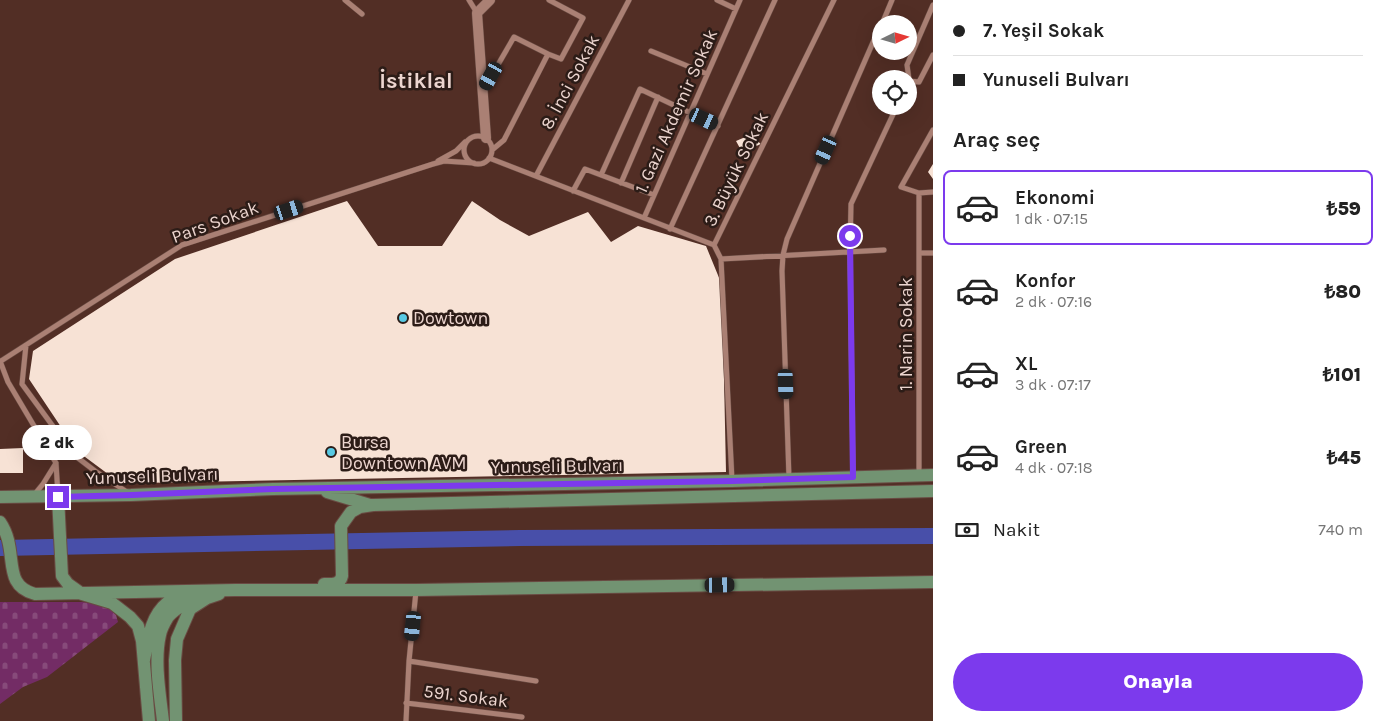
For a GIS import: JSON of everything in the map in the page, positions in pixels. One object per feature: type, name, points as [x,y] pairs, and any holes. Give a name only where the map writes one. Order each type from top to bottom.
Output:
[{"type":"main road","name":"Yunuseli Bulvarı","points":[[0,497],[132,495],[306,488],[732,481],[933,475]]},
{"type":"main road","points":[[306,488],[373,505]]},
{"type":"main road","name":"Yunuseli Bulvarı","points":[[373,505],[933,491]]},
{"type":"main road","points":[[58,497],[62,576],[68,584],[82,594],[112,603],[138,626],[142,641],[149,721]]},
{"type":"main road","points":[[144,660],[150,628],[155,617],[167,603],[194,591],[233,582],[337,584],[341,580],[342,566],[341,526],[351,512],[360,507],[373,505]]},
{"type":"main road","points":[[0,522],[6,536],[10,582],[18,590],[37,594],[933,582]]},
{"type":"main road","points":[[176,721],[175,660],[177,639],[190,609],[207,598],[235,590]]},
{"type":"main road","points":[[163,721],[158,666],[160,633],[169,616],[181,606],[195,597],[214,591]]},
{"type":"street","points":[[345,0],[362,14]]},
{"type":"street","points":[[469,0],[477,13],[486,138],[492,150]]},
{"type":"street","points":[[477,13],[490,0]]},
{"type":"street","points":[[483,90],[514,37],[561,59],[583,18],[549,0]]},
{"type":"street","name":"8. İnci Sokak","points":[[536,176],[629,0]]},
{"type":"street","points":[[717,0],[736,9]]},
{"type":"street","name":"1. Gazi Akdemir Sokak","points":[[714,245],[644,218],[740,0]]},
{"type":"street","points":[[670,229],[775,0]]},
{"type":"street","name":"3. Büyük Sokak","points":[[732,481],[721,259],[714,245],[834,0]]},
{"type":"street","points":[[885,15],[892,0]]},
{"type":"street","points":[[907,70],[906,65],[933,5]]},
{"type":"street","points":[[789,478],[783,255],[787,239],[872,45]]},
{"type":"street","points":[[651,51],[707,74]]},
{"type":"street","points":[[433,164],[444,161],[482,163],[489,158],[492,150],[504,140],[548,54]]},
{"type":"street","points":[[917,82],[919,82],[933,55]]},
{"type":"street","points":[[601,175],[640,89],[718,126]]},
{"type":"street","points":[[621,183],[658,97]]},
{"type":"street","points":[[853,477],[850,252],[852,204],[893,115]]},
{"type":"street","points":[[933,130],[901,188],[919,193],[933,192]]},
{"type":"street","points":[[433,164],[456,151],[470,138],[478,135],[486,138]]},
{"type":"street","points":[[466,141],[464,154],[474,163]]},
{"type":"street","points":[[489,158],[644,218]]},
{"type":"street","name":"Pars Sokak","points":[[0,361],[182,245],[433,164]]},
{"type":"street","points":[[573,191],[585,169],[654,195]]},
{"type":"street","name":"1. Narin Sokak","points":[[919,193],[919,475]]},
{"type":"street","points":[[721,259],[884,250]]},
{"type":"street","points":[[920,253],[933,253]]},
{"type":"street","points":[[26,345],[22,384],[74,455],[94,472],[132,495]]},
{"type":"street","points":[[0,361],[8,382],[56,463],[58,497]]},
{"type":"street","points":[[32,497],[56,463]]},
{"type":"street","points":[[406,721],[416,590]]},
{"type":"street","points":[[409,662],[536,681]]},
{"type":"street","name":"591. Sokak","points":[[406,703],[522,717]]},
{"type":"green space","points":[[0,602],[82,602],[98,604],[109,608],[116,615],[118,622],[47,677],[23,687],[0,704]]},
{"type":"building","points":[[750,135],[761,144],[742,152],[736,141]]},
{"type":"building","points":[[933,164],[933,179],[928,172]]},
{"type":"building","name":"Dowtown","points":[[347,201],[378,246],[442,246],[472,201],[500,220],[529,236],[588,212],[611,242],[638,226],[706,246],[722,285],[726,472],[139,483],[108,474],[77,451],[29,379],[33,351],[175,259]]},
{"type":"building","points":[[23,448],[23,473],[0,473],[0,449]]},
{"type":"waterway","points":[[0,548],[520,538],[933,536]]},
{"type":"place","name":"Dowtown","points":[[403,318]]},
{"type":"place","name":"Bursa Downtown AVM","points":[[331,452]]},
{"type":"district","name":"İstiklal","points":[[416,81]]},
{"type":"route","points":[[58,497],[273,489],[853,477],[850,236]]}]
